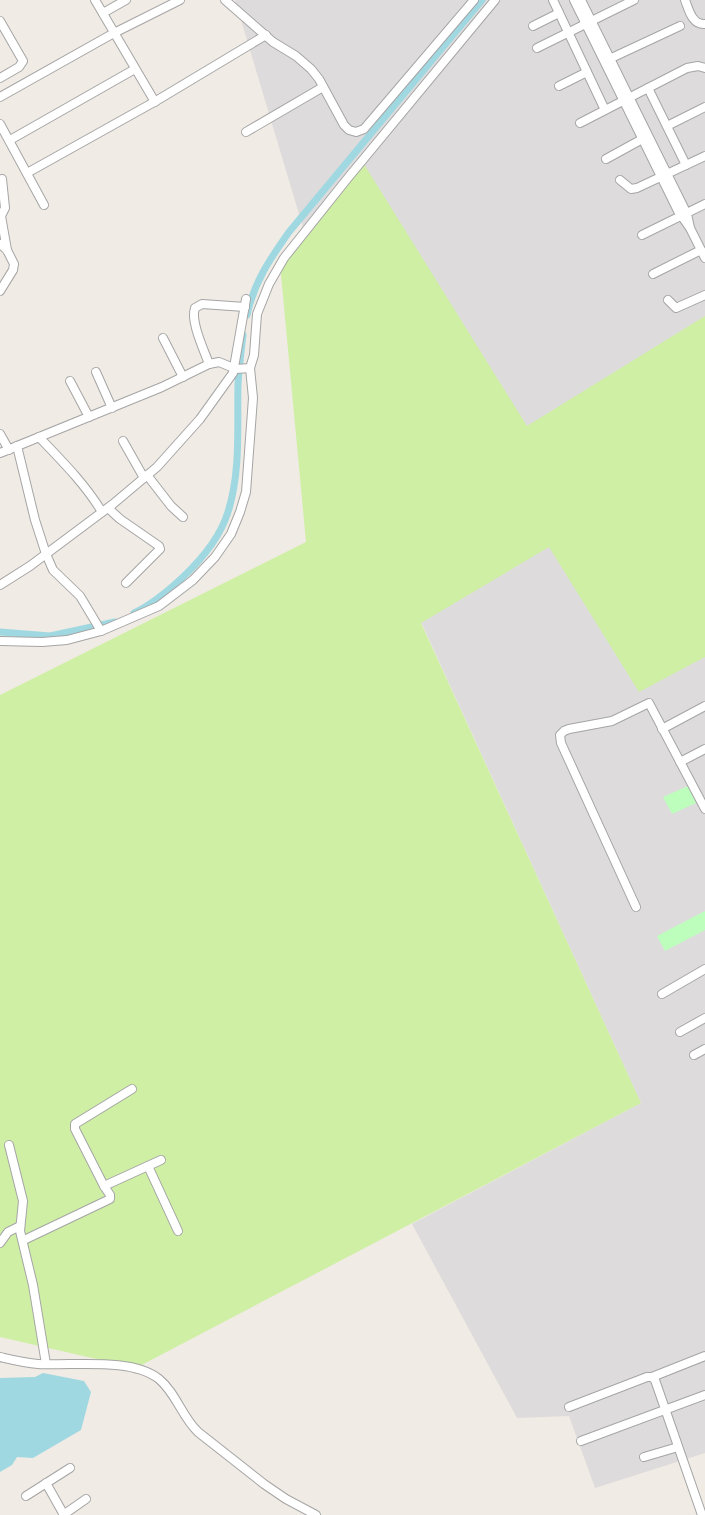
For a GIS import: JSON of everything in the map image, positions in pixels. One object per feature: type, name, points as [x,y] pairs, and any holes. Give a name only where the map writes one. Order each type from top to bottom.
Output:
[{"type":"street","points":[[95,0],[155,102]]},
{"type":"street","points":[[103,13],[126,0]]},
{"type":"street","points":[[0,97],[114,33],[180,0]]},
{"type":"street","points":[[225,0],[273,42],[296,56],[311,69],[344,125],[353,132],[358,132],[370,121],[474,0]]},
{"type":"street","points":[[0,585],[46,554],[105,510],[157,467],[200,419],[232,375],[254,355],[257,314],[269,284],[284,258],[347,178],[495,0]]},
{"type":"street","points":[[553,0],[605,110]]},
{"type":"street","points":[[574,0],[588,22],[705,258]]},
{"type":"street","points":[[581,0],[588,22]]},
{"type":"street","points":[[537,48],[634,0]]},
{"type":"street","points":[[684,0],[696,22],[700,25],[705,24]]},
{"type":"street","points":[[533,26],[559,14]]},
{"type":"street","points":[[0,21],[23,61],[19,67],[0,78]]},
{"type":"street","points":[[606,60],[680,26]]},
{"type":"street","points":[[27,173],[155,102],[266,35]]},
{"type":"street","points":[[580,123],[687,68],[698,66],[705,68]]},
{"type":"street","points":[[10,140],[135,69]]},
{"type":"street","points":[[559,86],[587,72]]},
{"type":"street","points":[[246,132],[323,87]]},
{"type":"street","points":[[648,88],[686,165]]},
{"type":"street","points":[[667,126],[705,107]]},
{"type":"street","points":[[0,124],[44,205]]},
{"type":"street","points":[[606,159],[645,138]]},
{"type":"street","points":[[620,180],[631,189],[637,188],[705,156]]},
{"type":"street","points":[[2,179],[5,208],[1,211],[1,216],[7,250]]},
{"type":"street","points":[[642,235],[705,204]]},
{"type":"street","points":[[0,244],[7,250],[14,261],[14,267],[0,291]]},
{"type":"street","points":[[652,274],[701,250]]},
{"type":"street","points":[[668,300],[676,308],[705,295]]},
{"type":"street","points":[[0,641],[51,642],[67,640],[158,606],[193,580],[215,557],[231,534],[246,492],[253,398],[241,368],[246,303],[202,304],[193,311],[197,330],[209,364]]},
{"type":"street","points":[[163,338],[183,376]]},
{"type":"street","points":[[0,453],[112,408],[209,364],[219,362],[228,367],[241,368]]},
{"type":"street","points":[[96,372],[112,408]]},
{"type":"street","points":[[70,381],[89,417]]},
{"type":"street","points":[[0,434],[8,450]]},
{"type":"street","points":[[39,437],[105,510],[159,546],[160,549],[126,583]]},
{"type":"street","points":[[123,441],[146,476],[171,506],[183,517]]},
{"type":"street","points":[[17,446],[35,520],[53,570],[80,596],[99,627]]},
{"type":"street","points":[[636,907],[560,735],[569,729],[612,721],[649,703],[680,762],[702,795],[705,809]]},
{"type":"street","points":[[662,729],[705,706]]},
{"type":"street","points":[[680,762],[705,749]]},
{"type":"street","points":[[662,994],[705,969]]},
{"type":"street","points":[[680,1032],[705,1018]]},
{"type":"street","points":[[694,1056],[705,1049]]},
{"type":"street","points":[[24,1240],[107,1202],[110,1195],[75,1129],[75,1124],[132,1089]]},
{"type":"street","points":[[9,1145],[23,1201],[20,1226],[33,1285],[46,1364]]},
{"type":"street","points":[[104,1186],[161,1160]]},
{"type":"street","points":[[148,1166],[178,1231]]},
{"type":"street","points":[[0,1244],[8,1232],[20,1226]]},
{"type":"street","points":[[569,1407],[705,1356]]},
{"type":"street","points":[[0,1358],[27,1363],[124,1366],[149,1372],[166,1385],[190,1424],[198,1432],[264,1484],[286,1499],[316,1515]]},
{"type":"street","points":[[652,1377],[655,1380],[702,1515]]},
{"type":"street","points":[[581,1441],[705,1395]]},
{"type":"street","points":[[644,1458],[678,1447]]},
{"type":"street","points":[[26,1496],[70,1468]]},
{"type":"street","points":[[46,1483],[64,1515],[86,1499]]},
{"type":"shaded area","points":[[235,0],[705,0],[705,1453],[595,1488],[569,1416],[517,1418],[412,1224],[641,1103],[421,622]]},
{"type":"green space","points":[[362,161],[527,426],[705,316],[705,657],[639,692],[549,547],[421,623],[641,1103],[136,1368],[0,1337],[0,695],[306,542],[280,264]]},
{"type":"green space","points":[[688,786],[696,803],[672,814],[663,797]]},
{"type":"green space","points":[[705,911],[705,930],[665,951],[657,936]]},
{"type":"water","points":[[43,1373],[84,1381],[91,1392],[81,1430],[33,1458],[17,1457],[12,1465],[0,1472],[0,1378],[35,1377]]},
{"type":"waterway","points":[[247,315],[258,281],[289,232],[482,0]]},
{"type":"waterway","points":[[134,613],[160,597],[190,570],[210,547],[225,522],[237,465],[238,384],[243,335]]},
{"type":"waterway","points":[[0,632],[50,636],[115,622]]}]
